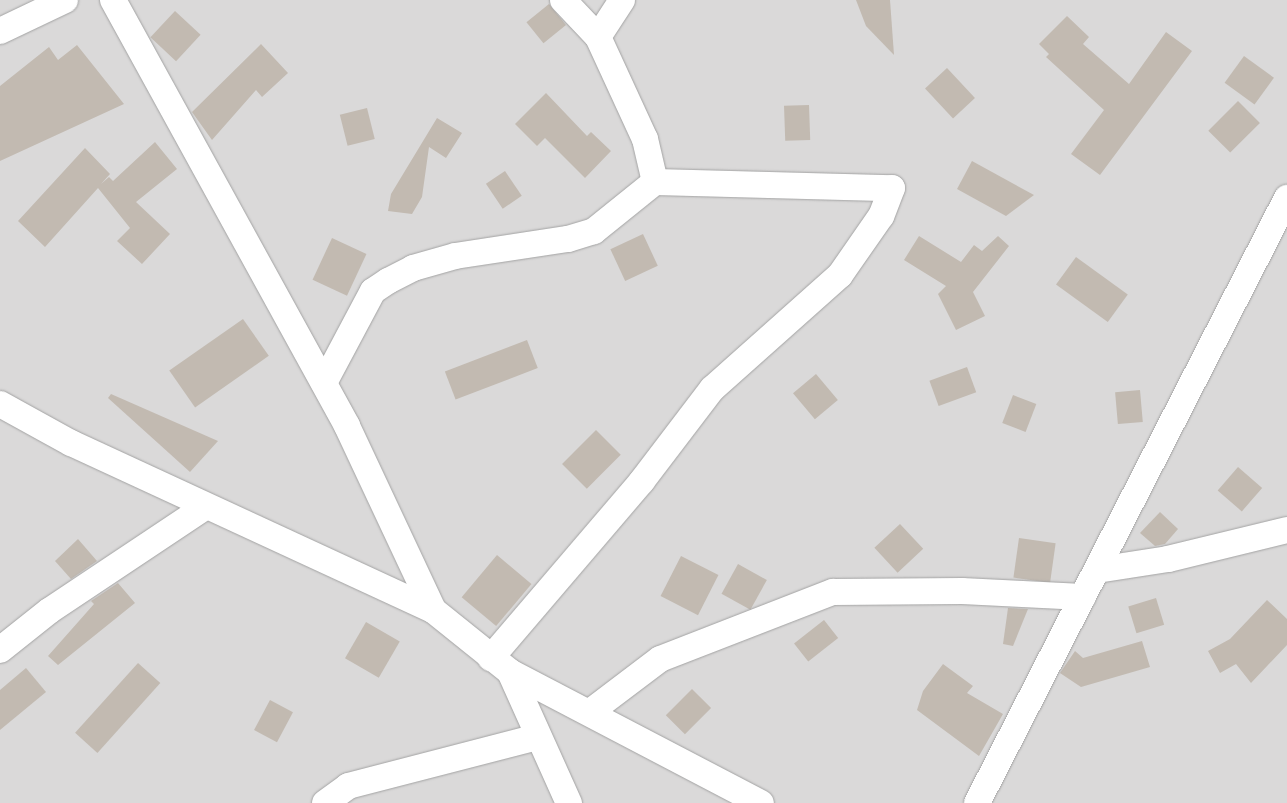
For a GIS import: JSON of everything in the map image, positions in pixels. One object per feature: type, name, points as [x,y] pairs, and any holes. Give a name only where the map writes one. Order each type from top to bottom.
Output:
[{"type":"street","points":[[0,31],[65,0]]},
{"type":"street","points":[[113,0],[324,383],[433,610]]},
{"type":"street","points":[[563,0],[598,37],[645,139],[655,182]]},
{"type":"street","points":[[598,37],[622,0]]},
{"type":"street","points":[[324,383],[372,290],[412,268],[455,256],[568,240],[594,231],[655,182],[892,188],[881,216],[840,275],[712,389],[501,665]]},
{"type":"street","points":[[976,803],[1084,598],[1287,198]]},
{"type":"street","points":[[0,404],[206,507],[433,610],[501,665],[760,803]]},
{"type":"street","points":[[0,650],[48,611],[206,507]]},
{"type":"street","points":[[1097,570],[1168,559],[1287,530]]},
{"type":"street","points":[[590,712],[660,659],[833,592],[962,591],[1084,598]]},
{"type":"street","points":[[501,665],[569,803]]},
{"type":"street","points":[[325,803],[348,786],[537,737]]},
{"type":"shaded area","points":[[0,0],[1287,0],[1287,803],[0,803]]},
{"type":"building","points":[[856,0],[890,0],[894,55],[866,26]]},
{"type":"building","points":[[549,4],[566,25],[543,43],[526,22]]},
{"type":"building","points":[[175,11],[201,35],[176,61],[150,37]]},
{"type":"building","points":[[1067,16],[1089,37],[1083,44],[1129,84],[1166,32],[1192,51],[1100,175],[1071,154],[1104,110],[1046,57],[1049,54],[1039,44]]},
{"type":"building","points":[[261,44],[288,73],[262,97],[256,90],[212,140],[192,112]]},
{"type":"building","points":[[77,45],[124,104],[0,161],[0,86],[49,47],[58,60]]},
{"type":"building","points":[[1244,56],[1274,78],[1255,104],[1225,83]]},
{"type":"building","points":[[947,68],[975,98],[953,118],[925,88]]},
{"type":"building","points":[[546,93],[587,136],[591,132],[611,151],[585,178],[545,138],[537,146],[515,124]]},
{"type":"building","points":[[1238,101],[1260,123],[1230,153],[1208,131]]},
{"type":"building","points":[[809,105],[810,140],[785,141],[784,106]]},
{"type":"building","points":[[367,108],[375,139],[348,146],[340,115]]},
{"type":"building","points":[[437,118],[462,133],[446,158],[429,147],[422,197],[412,214],[388,211],[391,194]]},
{"type":"building","points":[[155,142],[177,169],[136,202],[170,234],[142,264],[117,241],[130,228],[98,188],[45,247],[18,221],[85,148],[110,174],[101,184],[109,177],[113,181]]},
{"type":"building","points":[[972,161],[1034,195],[1006,216],[957,189]]},
{"type":"building","points":[[505,171],[522,196],[503,209],[486,184]]},
{"type":"building","points":[[643,234],[658,266],[625,281],[610,249]]},
{"type":"building","points":[[919,236],[961,262],[974,245],[982,251],[998,236],[1009,246],[973,292],[985,316],[956,330],[938,294],[946,286],[904,260]]},
{"type":"building","points":[[332,238],[366,254],[347,296],[313,280]]},
{"type":"building","points":[[1076,257],[1128,295],[1108,322],[1056,285]]},
{"type":"building","points":[[243,319],[269,356],[195,407],[169,371]]},
{"type":"building","points":[[527,340],[538,368],[456,400],[445,372]]},
{"type":"building","points":[[967,367],[976,392],[939,406],[929,381]]},
{"type":"building","points":[[816,374],[838,400],[815,419],[793,393]]},
{"type":"building","points":[[1140,390],[1143,422],[1118,424],[1115,392]]},
{"type":"building","points":[[111,394],[218,441],[190,472],[108,398]]},
{"type":"building","points":[[1013,395],[1036,404],[1026,432],[1002,423]]},
{"type":"building","points":[[596,430],[621,455],[587,489],[562,464]]},
{"type":"building","points":[[1238,467],[1262,488],[1242,511],[1218,490]]},
{"type":"building","points":[[1160,512],[1178,529],[1165,544],[1155,546],[1140,533]]},
{"type":"building","points":[[900,524],[923,549],[898,573],[874,548]]},
{"type":"building","points":[[1019,538],[1056,543],[1050,583],[1013,578]]},
{"type":"building","points":[[78,539],[97,561],[71,579],[55,561]]},
{"type":"building","points":[[497,555],[531,584],[496,626],[462,597]]},
{"type":"building","points":[[681,556],[718,575],[698,615],[661,596]]},
{"type":"building","points":[[738,564],[767,580],[750,610],[722,594]]},
{"type":"building","points":[[118,583],[135,603],[58,665],[48,656],[94,604],[91,601]]},
{"type":"building","points":[[1156,598],[1164,625],[1136,633],[1128,606]]},
{"type":"building","points":[[1267,600],[1287,619],[1287,645],[1251,683],[1236,664],[1220,673],[1208,651],[1230,639]]},
{"type":"building","points":[[1008,608],[1028,609],[1013,646],[1003,644]]},
{"type":"building","points":[[824,620],[838,638],[808,662],[794,643]]},
{"type":"building","points":[[366,622],[400,642],[379,678],[345,658]]},
{"type":"building","points":[[1142,641],[1150,667],[1081,687],[1060,673],[1075,651],[1083,658]]},
{"type":"building","points":[[138,663],[160,683],[97,753],[75,733]]},
{"type":"building","points":[[943,664],[973,686],[967,693],[1003,714],[979,756],[917,710],[923,691]]},
{"type":"building","points":[[26,668],[46,692],[0,730],[0,690]]},
{"type":"building","points":[[692,689],[711,708],[685,734],[666,715]]},
{"type":"building","points":[[270,700],[293,712],[277,742],[254,730]]}]
